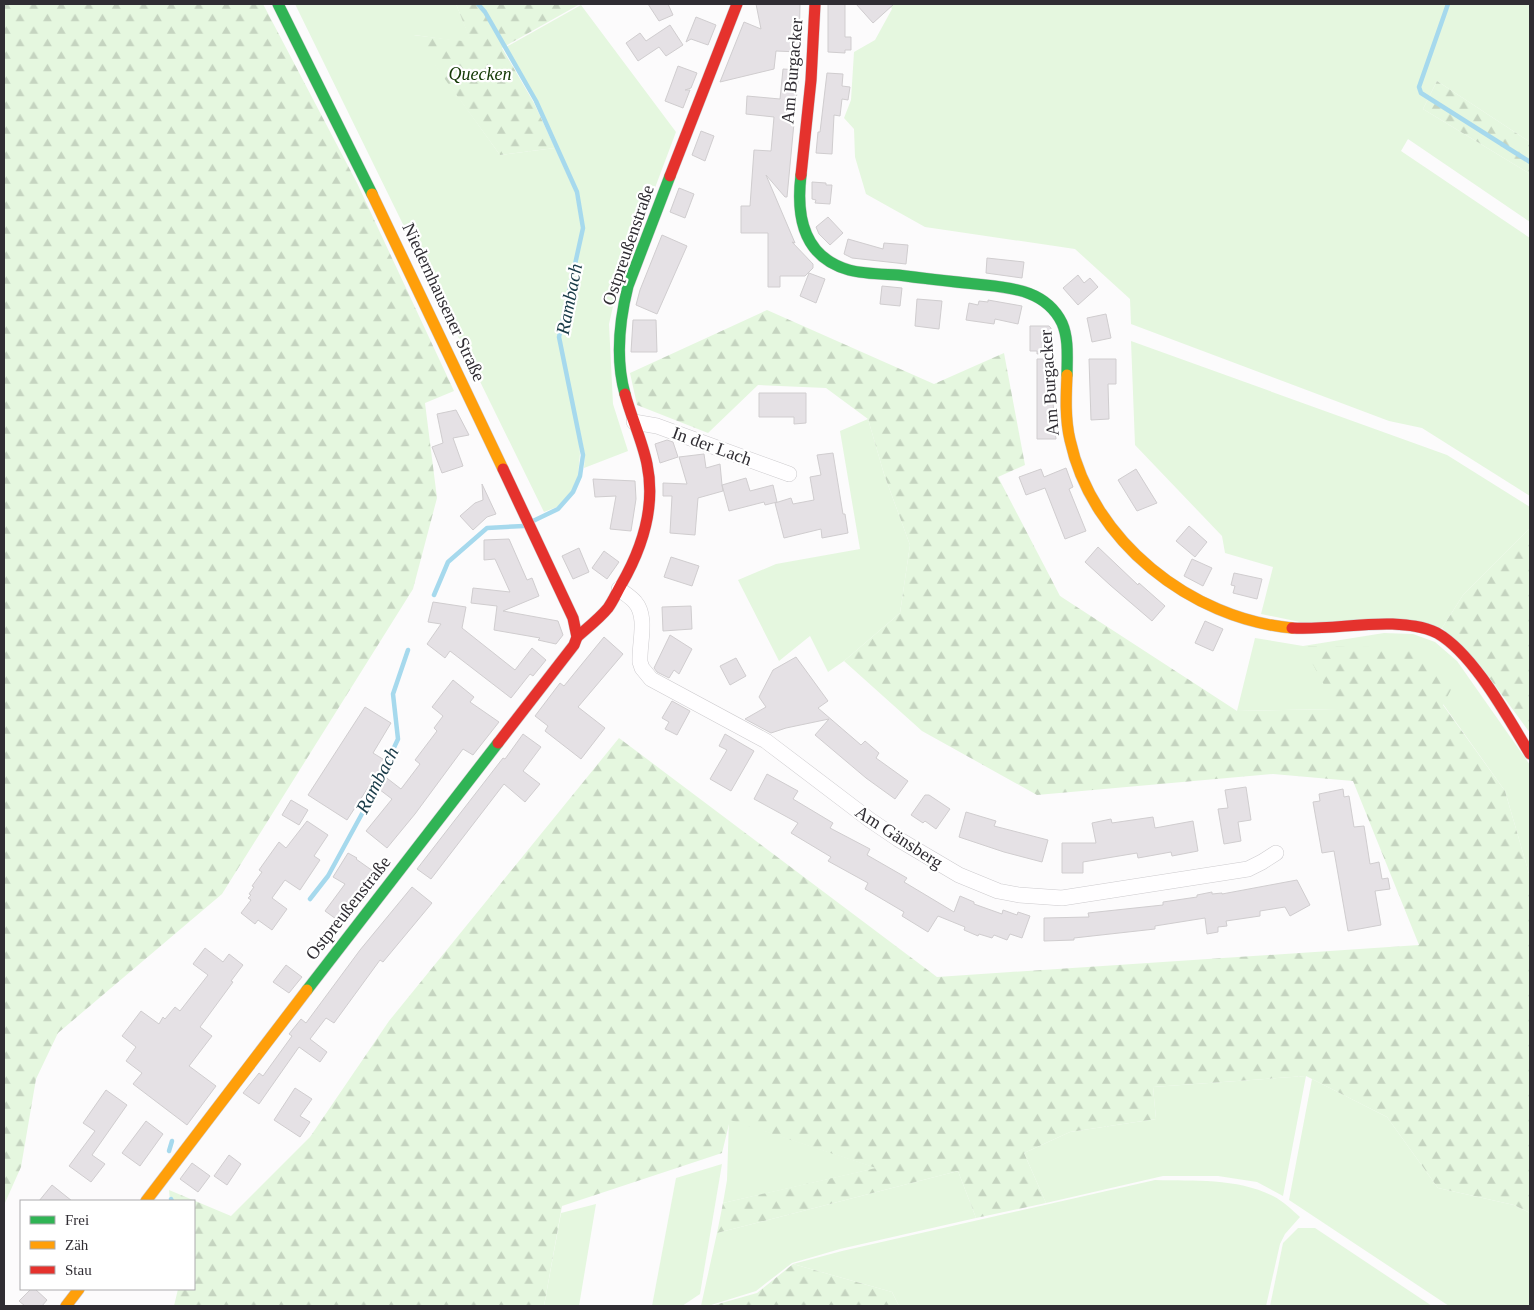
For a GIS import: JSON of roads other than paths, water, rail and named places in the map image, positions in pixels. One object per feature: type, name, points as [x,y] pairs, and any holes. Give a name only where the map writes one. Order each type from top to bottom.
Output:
[{"type":"street","name":"Niedernhausener Straße","points":[[278,4],[359,165],[573,618]]},
{"type":"street","name":"Ostpreußenstraße","points":[[147,1200],[568,653],[577,637],[603,614],[628,575],[640,548],[650,505],[647,462],[625,396],[619,359],[618,339],[623,303],[737,4]]},
{"type":"street","name":"Am Burgacker","points":[[815,4],[814,48],[799,190],[799,211],[802,228],[819,254],[834,264],[849,270],[1012,288],[1029,292],[1042,298],[1062,320],[1066,333],[1067,422],[1070,442],[1078,463],[1095,503],[1108,523],[1142,559],[1168,581],[1193,597],[1258,622],[1284,628],[1309,629],[1405,624],[1422,627],[1437,633],[1450,642],[1465,658],[1495,698],[1530,754]]},
{"type":"street","name":"In der Lach","points":[[634,422],[657,426],[789,474]]},
{"type":"street","name":"Ostpreußenstraße","points":[[573,618],[588,611],[619,589]]},
{"type":"street","name":"Am Gänsberg","points":[[619,589],[636,603],[641,611],[640,662],[642,668],[651,679],[766,741],[884,830],[959,875],[978,884],[1019,895],[1062,898],[1248,868],[1276,853]]},
{"type":"street","points":[[573,618],[577,637]]},
{"type":"street","points":[[66,1306],[78,1290]]},
{"type":"waterway","name":"Rambach","points":[[478,4],[485,12],[536,101],[577,192],[583,228],[559,337],[583,455],[580,476],[573,492],[558,509],[533,521]]},
{"type":"waterway","points":[[1448,4],[1419,87],[1421,93],[1530,162]]},
{"type":"waterway","name":"Rambach","points":[[434,595],[448,562],[487,528],[524,526]]},
{"type":"waterway","name":"Rambach","points":[[310,899],[328,876],[370,799],[398,739],[393,694],[408,650]]},
{"type":"waterway","name":"Rambach","points":[[169,1151],[172,1141]]},
{"type":"park label","name":"Quecken","points":[[480,74]]}]
